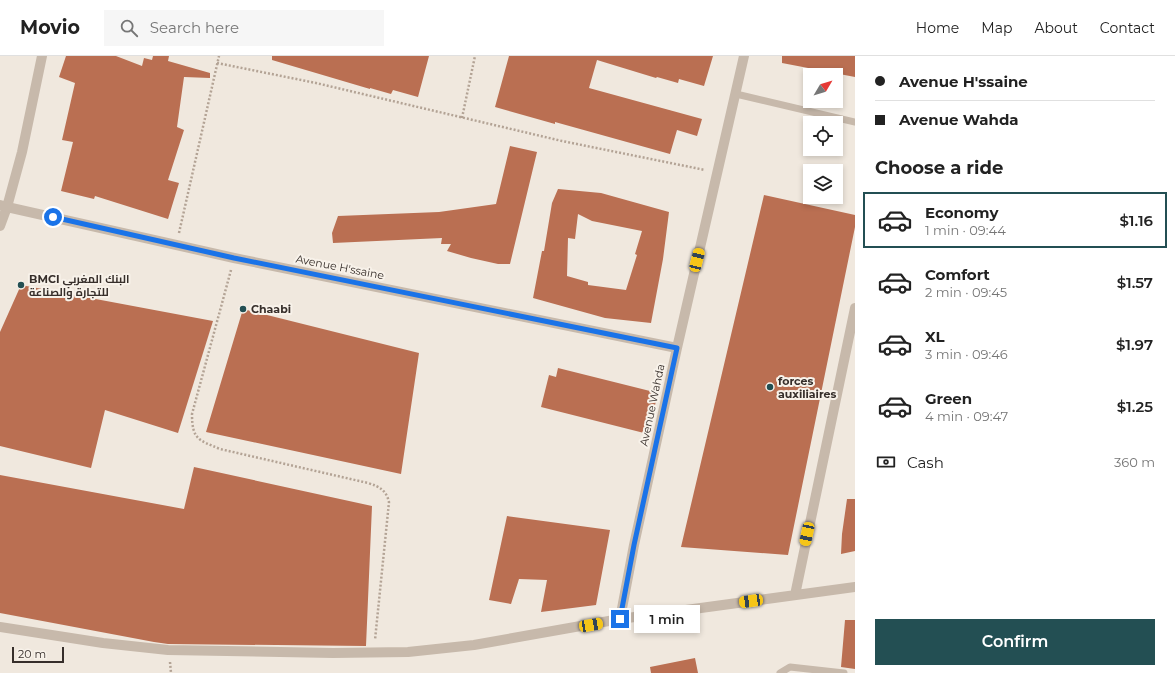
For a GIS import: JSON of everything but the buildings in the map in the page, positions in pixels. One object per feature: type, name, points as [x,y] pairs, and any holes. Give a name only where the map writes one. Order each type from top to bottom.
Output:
[{"type":"street","points":[[0,226],[4,206],[22,152],[42,56]]},
{"type":"street","name":"Avenue Wahda","points":[[620,619],[634,545],[677,348],[744,56]]},
{"type":"street","name":"Avenue H'ssaine","points":[[4,206],[234,258],[677,348]]},
{"type":"street","points":[[795,595],[855,308]]},
{"type":"street","points":[[0,627],[103,643],[168,650],[374,653],[408,652],[474,645],[620,619],[855,587]]},
{"type":"lane","points":[[736,94],[855,122]]},
{"type":"lane","points":[[780,673],[790,667],[844,673]]},
{"type":"path","points":[[176,245],[219,56]]},
{"type":"path","points":[[462,118],[475,56]]},
{"type":"path","points":[[217,63],[316,83],[562,141],[718,173]]},
{"type":"path","points":[[234,258],[192,414],[194,434],[200,440],[220,449],[368,483],[384,490],[389,502],[374,653]]},
{"type":"place","name":"BMCI البنك المغربي للتجارة والصناعة","points":[[21,285]]},
{"type":"place","name":"Chaabi","points":[[243,309]]},
{"type":"place","name":"forces auxiliaires","points":[[770,387]]},
{"type":"route","points":[[53,217],[234,258],[677,348],[634,545],[620,619]]}]
